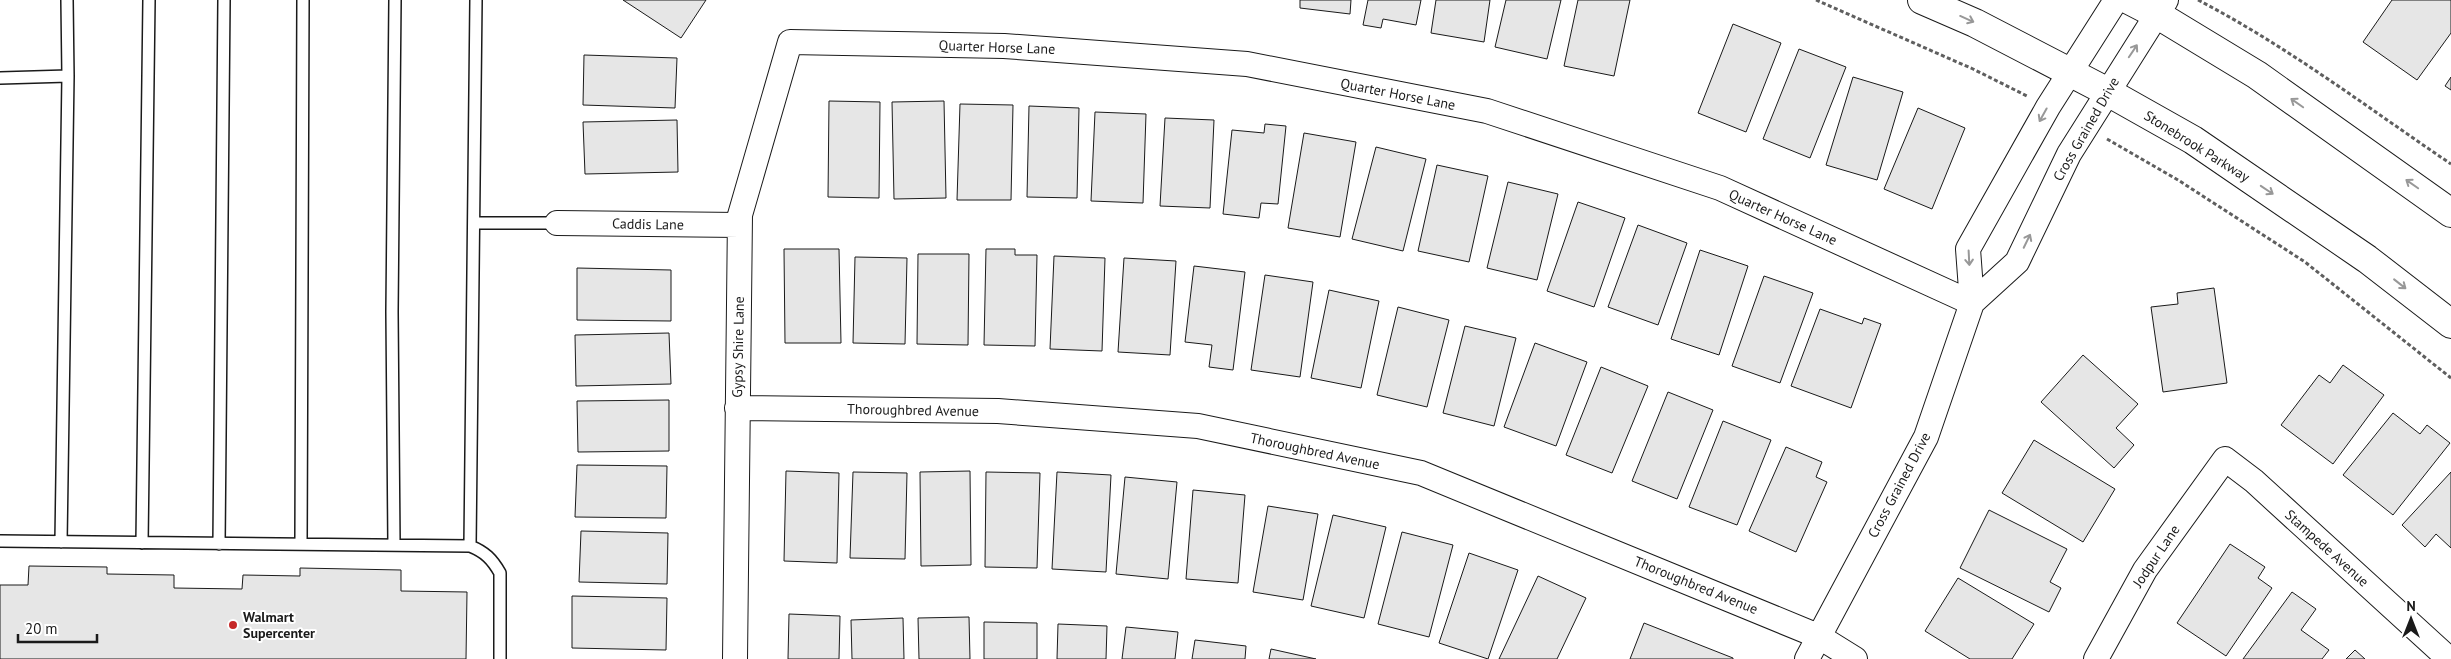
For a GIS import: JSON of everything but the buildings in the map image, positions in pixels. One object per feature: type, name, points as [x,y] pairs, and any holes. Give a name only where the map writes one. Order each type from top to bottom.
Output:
[{"type":"main road","name":"Stonebrook Parkway","points":[[1922,0],[1975,23],[2068,73],[2106,91],[2201,145],[2367,259],[2451,324]]},
{"type":"main road","points":[[2129,0],[2162,7],[2451,213]]},
{"type":"street","name":"Cross Grained Drive","points":[[1807,659],[1926,437],[1972,303],[1968,249],[2068,73],[2116,0]]},
{"type":"street","name":"Cross Grained Drive","points":[[1972,303],[2017,262],[2069,154],[2106,91],[2162,7]]},
{"type":"street","name":"Gypsy Shire Lane","points":[[735,659],[739,225],[740,215],[790,42]]},
{"type":"street","name":"Quarter Horse Lane","points":[[790,42],[1004,46],[1247,64],[1487,112],[1720,188],[1972,303]]},
{"type":"street","name":"Caddis Lane","points":[[557,223],[739,225]]},
{"type":"street","name":"Thoroughbred Avenue","points":[[737,408],[998,411],[1198,426],[1422,473],[1818,636],[1855,659]]},
{"type":"street","name":"Jodpur Lane","points":[[2096,659],[2144,570],[2225,459]]},
{"type":"street","name":"Stampede Avenue","points":[[2225,459],[2254,481],[2449,659]]},
{"type":"lane","points":[[61,542],[68,76],[67,0]]},
{"type":"lane","points":[[142,543],[149,0]]},
{"type":"lane","points":[[219,544],[224,0]]},
{"type":"lane","points":[[302,544],[303,0]]},
{"type":"lane","points":[[394,545],[392,312],[395,0]]},
{"type":"lane","points":[[470,546],[476,0]]},
{"type":"lane","points":[[0,78],[68,76]]},
{"type":"lane","points":[[474,223],[557,223]]},
{"type":"lane","points":[[0,541],[470,546],[484,552],[493,561],[500,573],[500,659]]},
{"type":"path","points":[[1816,0],[1973,69],[2048,107]]},
{"type":"path","points":[[2198,0],[2231,17],[2451,164]]},
{"type":"path","points":[[2085,127],[2178,180],[2305,262],[2451,378]]},
{"type":"place","name":"Walmart Supercenter","points":[[233,625]]}]
